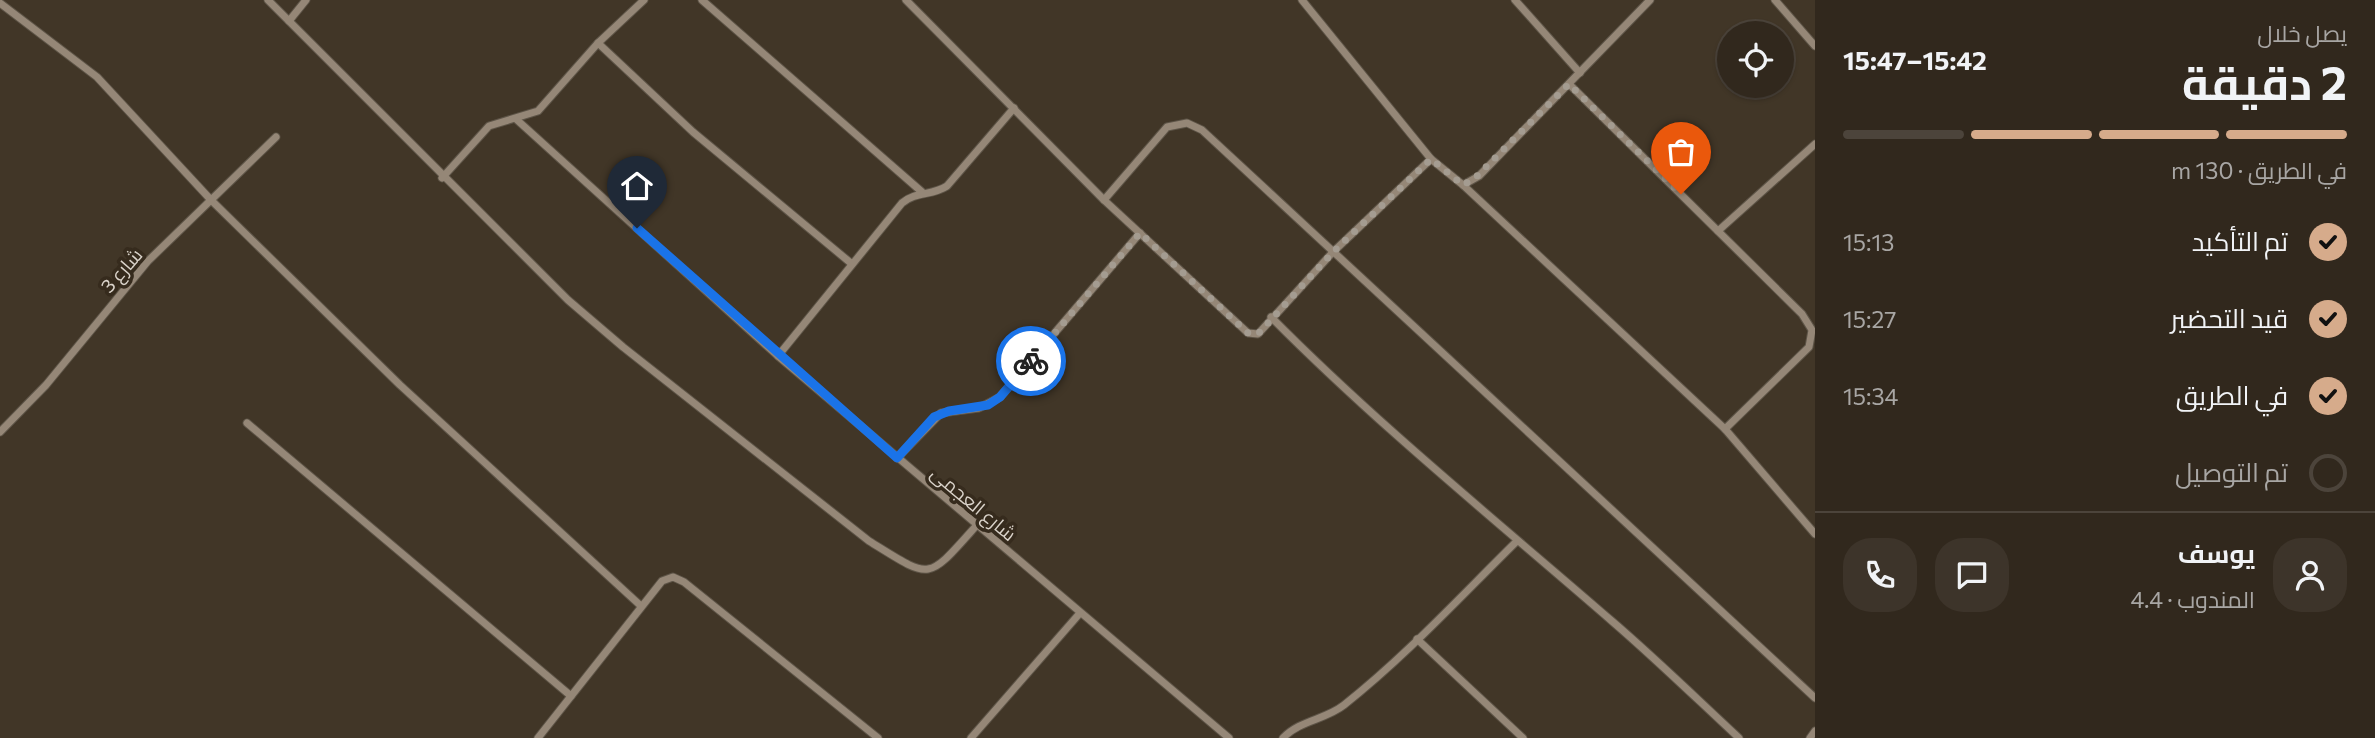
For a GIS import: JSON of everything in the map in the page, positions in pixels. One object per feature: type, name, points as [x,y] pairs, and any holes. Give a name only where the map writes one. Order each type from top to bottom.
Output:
[{"type":"street","points":[[268,0],[442,177],[568,300],[622,347],[869,541],[911,567],[929,570],[940,566],[976,526]]},
{"type":"street","points":[[289,21],[306,0]]},
{"type":"street","points":[[442,177],[489,126],[538,111],[598,43],[644,0]]},
{"type":"street","points":[[702,0],[922,192]]},
{"type":"street","points":[[906,0],[1104,200],[1248,333],[1258,334],[1333,252],[1431,159]]},
{"type":"street","points":[[1302,0],[1431,159],[1463,185],[1725,429],[1815,534]]},
{"type":"street","points":[[1515,0],[1580,73]]},
{"type":"street","points":[[1463,185],[1479,176],[1650,0]]},
{"type":"street","points":[[1775,0],[1815,46]]},
{"type":"street","points":[[0,3],[97,77],[211,200],[400,385],[641,606]]},
{"type":"street","points":[[598,43],[693,132],[852,264]]},
{"type":"street","points":[[1569,84],[1802,314],[1812,330],[1809,347],[1725,429]]},
{"type":"street","points":[[778,356],[902,203],[922,192],[936,192],[947,186],[1014,108]]},
{"type":"street","name":"شارع العجمى","points":[[516,119],[778,356],[1229,738]]},
{"type":"street","points":[[1104,200],[1167,127],[1187,122],[1202,130],[1815,698]]},
{"type":"street","name":"شارع 3","points":[[0,432],[46,385],[148,261],[276,137]]},
{"type":"street","points":[[1718,231],[1815,144]]},
{"type":"street","points":[[897,458],[941,413],[979,408],[1000,397],[1140,233]]},
{"type":"street","points":[[1271,317],[1332,379],[1615,624],[1739,738]]},
{"type":"street","points":[[247,423],[571,696]]},
{"type":"street","points":[[1283,738],[1291,729],[1343,706],[1417,639],[1517,541]]},
{"type":"street","points":[[538,738],[662,581],[679,578],[878,738]]},
{"type":"street","points":[[971,738],[1080,613]]},
{"type":"street","points":[[1417,639],[1523,738]]},
{"type":"street","points":[[1810,738],[1815,731]]},
{"type":"way so far","points":[[1031,361],[1140,233],[1248,333],[1258,334],[1333,252],[1431,159],[1463,185],[1479,176],[1569,84],[1681,194]]},
{"type":"route","points":[[637,228],[778,356],[897,458],[934,417],[949,411],[988,405],[1000,397],[1031,361]]}]
